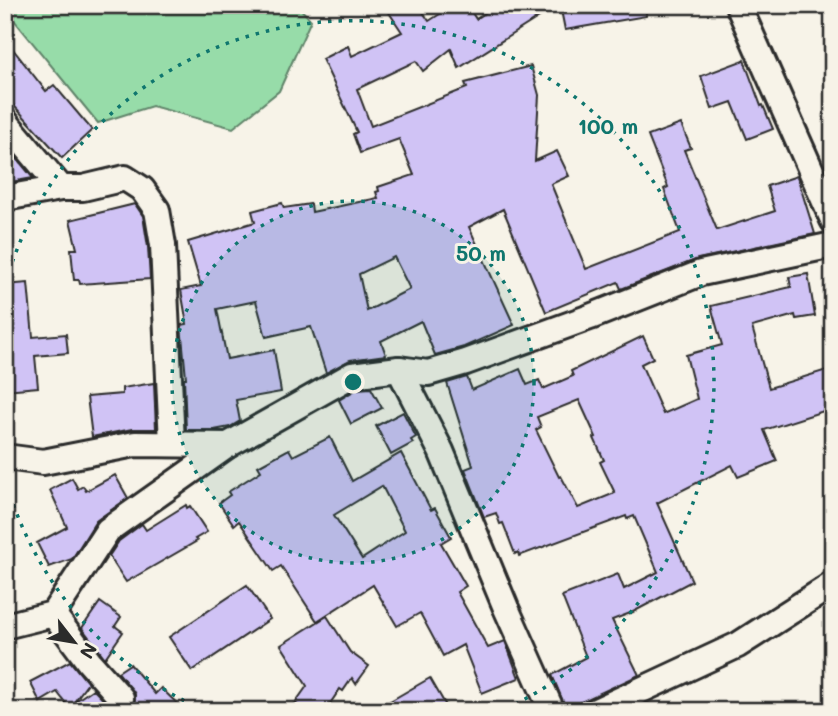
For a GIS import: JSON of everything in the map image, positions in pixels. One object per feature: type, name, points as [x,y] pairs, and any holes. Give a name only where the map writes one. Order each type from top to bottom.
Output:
[{"type":"street","points":[[738,5],[833,220]]},
{"type":"street","points":[[5,121],[61,188]]},
{"type":"street","points":[[5,198],[61,188],[83,188],[125,178],[142,188],[157,210],[163,245],[172,444]]},
{"type":"street","points":[[5,626],[52,614],[108,530],[228,445],[352,375],[399,369],[428,373],[590,317],[701,273],[833,244]]},
{"type":"street","points":[[399,369],[440,451],[552,711]]},
{"type":"street","points":[[5,457],[43,462],[135,444],[228,445]]},
{"type":"street","points":[[596,711],[738,645],[833,584]]},
{"type":"street","points":[[52,614],[121,698]]},
{"type":"green space","points":[[5,5],[297,5],[311,20],[279,91],[233,128],[152,106],[98,123],[5,9]]},
{"type":"building","points":[[384,5],[418,5],[429,21],[454,5],[467,5],[476,19],[497,5],[558,5],[459,68],[451,49],[423,71],[416,61],[357,89],[371,126],[467,88],[465,83],[531,66],[539,95],[535,161],[557,151],[569,176],[551,184],[586,269],[680,232],[664,189],[668,187],[648,136],[681,124],[691,148],[684,150],[717,230],[775,211],[767,186],[797,176],[815,234],[698,259],[621,289],[618,282],[546,312],[503,209],[469,227],[514,325],[464,347],[435,355],[421,321],[381,341],[386,355],[350,360],[326,373],[311,327],[266,337],[256,301],[217,309],[227,359],[274,350],[281,392],[236,400],[240,421],[230,427],[186,430],[186,378],[181,325],[187,324],[181,290],[201,286],[188,242],[255,222],[252,211],[282,203],[284,208],[311,204],[312,212],[378,198],[378,187],[414,175],[399,139],[360,153],[353,134],[357,132],[322,59],[348,46],[352,56],[402,32]],"holes":[[[394,257],[410,289],[367,311],[359,274]]]},
{"type":"building","points":[[560,5],[646,5],[646,16],[565,30]]},
{"type":"building","points":[[5,39],[46,91],[54,85],[92,130],[62,158],[5,96]]},
{"type":"building","points":[[744,60],[761,106],[763,105],[773,129],[747,139],[732,102],[712,109],[701,76]]},
{"type":"building","points":[[5,144],[33,178],[5,183]]},
{"type":"building","points":[[135,204],[143,216],[150,279],[80,284],[79,280],[74,280],[71,249],[77,249],[70,220]]},
{"type":"building","points":[[808,274],[815,316],[796,319],[795,315],[752,327],[769,388],[833,368],[833,408],[764,430],[777,461],[738,477],[732,465],[657,503],[692,581],[612,620],[639,675],[566,709],[552,675],[586,657],[562,596],[618,574],[624,589],[658,572],[634,516],[627,519],[626,516],[519,556],[518,552],[515,554],[503,523],[500,524],[496,513],[484,517],[465,469],[473,466],[447,383],[467,377],[472,390],[520,369],[527,385],[539,380],[543,389],[573,376],[571,371],[643,336],[653,358],[641,364],[663,414],[697,399],[686,355],[722,345],[711,306],[791,287],[789,277]],"holes":[[[579,400],[596,437],[594,438],[604,460],[600,462],[615,493],[578,508],[536,430],[541,427],[537,417]]]},
{"type":"building","points":[[28,283],[33,337],[66,334],[68,353],[35,356],[38,387],[5,390],[5,285]]},
{"type":"building","points":[[154,383],[156,429],[132,429],[92,437],[87,397],[122,394],[122,388]]},
{"type":"building","points":[[371,388],[382,408],[351,424],[339,400],[357,389]]},
{"type":"building","points":[[403,412],[416,437],[411,440],[413,443],[391,455],[376,426]]},
{"type":"building","points":[[330,437],[352,481],[401,453],[431,510],[435,508],[451,537],[441,543],[466,586],[457,592],[488,648],[505,641],[519,678],[482,693],[463,645],[443,656],[420,613],[397,626],[373,585],[317,621],[281,566],[273,571],[239,521],[234,525],[219,503],[230,495],[228,492],[261,471],[258,466],[289,449],[293,456]],"holes":[[[382,486],[405,531],[362,559],[334,515]]]},
{"type":"building","points":[[115,475],[128,498],[96,521],[72,559],[49,567],[37,543],[67,527],[50,490],[72,478],[78,489],[83,486],[86,491]]},
{"type":"building","points":[[186,505],[187,508],[190,506],[207,532],[195,539],[197,541],[126,582],[109,556],[119,541],[142,524],[146,530]]},
{"type":"building","points":[[247,585],[270,619],[192,671],[169,637]]},
{"type":"building","points":[[100,602],[121,617],[115,626],[123,632],[105,658],[82,628]]},
{"type":"building","points":[[327,616],[350,652],[369,666],[356,684],[352,678],[343,691],[340,689],[325,711],[307,711],[295,703],[307,686],[281,645]]},
{"type":"building","points":[[70,661],[88,683],[74,702],[93,689],[114,711],[61,711],[68,706],[57,692],[40,702],[30,682]]},
{"type":"building","points":[[130,664],[155,694],[161,688],[185,711],[128,711],[135,703],[135,694],[118,672]]},
{"type":"building","points":[[430,678],[449,711],[373,711]]}]
